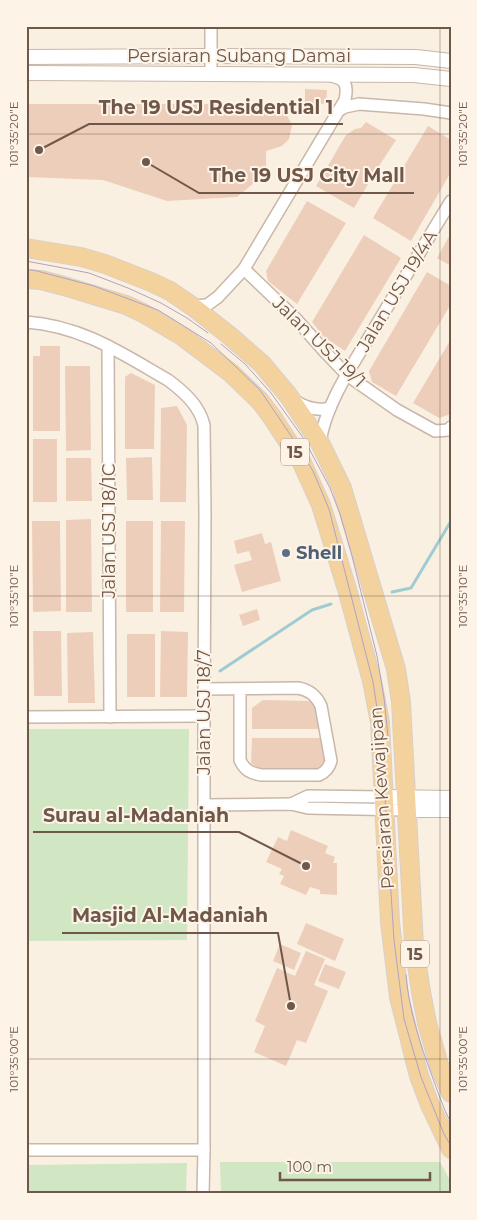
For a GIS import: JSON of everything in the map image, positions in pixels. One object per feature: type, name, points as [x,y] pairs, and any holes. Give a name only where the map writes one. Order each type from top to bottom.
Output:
[{"type":"main road","name":"Persiaran Kewajipan","points":[[26,248],[81,256],[105,264],[151,282],[192,306],[262,364],[288,395],[320,443],[342,488],[396,669],[401,702],[416,967],[439,1065],[451,1094]]},
{"type":"main road","name":"Persiaran Kewajipan","points":[[26,278],[90,293],[126,305],[182,336],[231,373],[260,401],[302,463],[321,505],[372,680],[380,722],[390,922],[399,996],[419,1076],[430,1105],[451,1149]]},
{"type":"street","points":[[211,26],[211,74]]},
{"type":"street","name":"Persiaran Subang Damai","points":[[26,57],[416,57],[451,61]]},
{"type":"street","name":"Persiaran Subang Damai","points":[[26,73],[414,75],[451,79]]},
{"type":"street","points":[[192,306],[207,305],[218,298],[244,269],[345,100],[347,90],[344,81],[341,78],[327,74]]},
{"type":"street","points":[[338,111],[359,104],[451,113]]},
{"type":"street","name":"Jalan USJ 19/4A","points":[[320,443],[322,430],[330,408],[348,374],[451,201]]},
{"type":"street","name":"Jalan USJ 19/1","points":[[244,269],[296,319],[326,353],[348,374],[397,410],[435,431],[448,430],[451,427]]},
{"type":"street","points":[[26,322],[66,329],[108,346]]},
{"type":"street","name":"Jalan USJ 18/7","points":[[108,346],[179,388],[198,408],[204,424],[203,1194]]},
{"type":"street","name":"Jalan USJ 18/1C","points":[[108,346],[110,716]]},
{"type":"street","points":[[288,395],[299,404],[311,409],[330,408]]},
{"type":"street","points":[[204,689],[298,688],[305,689],[318,699],[321,706],[331,761],[325,772],[319,775],[261,775],[253,774],[247,770],[240,760],[240,689]]},
{"type":"street","points":[[26,717],[204,716]]},
{"type":"street","points":[[354,796],[370,790],[380,778],[382,769]]},
{"type":"street","points":[[291,804],[308,796],[354,796],[384,803]]},
{"type":"street","points":[[204,805],[291,804],[308,808],[407,803],[451,798]]},
{"type":"street","points":[[407,803],[451,810]]},
{"type":"street","points":[[26,1150],[204,1150]]},
{"type":"green space","points":[[26,729],[189,729],[187,940],[26,941]]},
{"type":"green space","points":[[220,1162],[440,1162],[451,1182],[451,1194],[221,1194]]},
{"type":"green space","points":[[187,1163],[186,1194],[26,1194],[26,1165]]},
{"type":"building","points":[[305,89],[327,90],[326,104],[305,103]]},
{"type":"building","points":[[26,104],[270,104],[284,110],[292,125],[289,139],[282,146],[266,151],[266,173],[237,197],[167,201],[103,180],[26,177]]},
{"type":"building","points":[[366,122],[396,140],[354,208],[316,186],[346,135],[355,129],[361,128]]},
{"type":"building","points":[[428,126],[451,140],[451,172],[411,241],[373,218]]},
{"type":"building","points":[[307,201],[346,223],[297,304],[268,281],[266,271]]},
{"type":"building","points":[[451,233],[451,266],[437,258]]},
{"type":"building","points":[[364,235],[401,258],[345,351],[324,337],[312,322]]},
{"type":"building","points":[[427,272],[451,286],[451,304],[396,396],[372,382],[369,371]]},
{"type":"building","points":[[451,339],[451,414],[439,418],[413,403]]},
{"type":"building","points":[[40,346],[60,346],[60,431],[33,431],[33,356],[40,356]]},
{"type":"building","points":[[65,366],[90,366],[91,450],[66,451]]},
{"type":"building","points":[[131,373],[155,385],[154,449],[125,449],[125,377]]},
{"type":"building","points":[[177,406],[187,425],[186,502],[160,502],[161,408]]},
{"type":"building","points":[[33,439],[57,439],[57,502],[33,502]]},
{"type":"building","points":[[152,457],[153,500],[127,500],[126,458]]},
{"type":"building","points":[[66,458],[91,458],[92,501],[66,501]]},
{"type":"building","points":[[91,519],[92,612],[66,612],[66,520]]},
{"type":"building","points":[[32,521],[60,521],[61,611],[33,612]]},
{"type":"building","points":[[126,521],[153,521],[153,612],[126,612]]},
{"type":"building","points":[[161,521],[185,521],[184,612],[160,612]]},
{"type":"building","points":[[262,533],[265,544],[271,542],[281,581],[242,592],[234,565],[252,560],[249,551],[237,554],[234,541]]},
{"type":"building","points":[[257,609],[260,620],[243,626],[239,615]]},
{"type":"building","points":[[33,631],[61,631],[62,696],[34,696]]},
{"type":"building","points":[[161,631],[188,632],[187,697],[160,697]]},
{"type":"building","points":[[93,632],[95,703],[68,703],[67,633]]},
{"type":"building","points":[[127,634],[155,634],[155,697],[127,697]]},
{"type":"building","points":[[263,700],[310,701],[316,708],[320,729],[252,729],[252,708]]},
{"type":"building","points":[[252,738],[324,738],[326,763],[318,770],[260,769],[251,763]]},
{"type":"building","points":[[291,830],[328,846],[325,853],[335,857],[333,863],[337,863],[337,895],[320,894],[320,890],[310,887],[306,895],[280,884],[284,876],[279,874],[282,869],[266,862],[278,837],[287,841]]},
{"type":"building","points":[[306,923],[344,939],[335,961],[297,944]]},
{"type":"building","points":[[280,944],[301,953],[294,970],[273,961]]},
{"type":"building","points":[[306,951],[325,959],[314,985],[328,991],[306,1043],[297,1040],[286,1066],[254,1052],[265,1026],[255,1021],[277,968],[295,976]]},
{"type":"building","points":[[325,964],[346,972],[339,989],[318,981]]},
{"type":"waterway","points":[[392,592],[411,588],[451,521]]},
{"type":"waterway","points":[[220,671],[312,610],[331,604]]},
{"type":"tram line","points":[[26,261],[89,273],[128,288],[161,303],[208,333]]},
{"type":"tram line","points":[[26,270],[33,270],[94,286],[158,310],[211,343],[260,390],[313,471],[329,509],[373,682],[381,734],[394,940],[404,1019],[421,1077],[444,1134],[451,1146]]},
{"type":"tram line","points":[[221,344],[245,364],[271,393],[304,439],[330,488],[340,514],[352,556],[377,656],[388,736]]},
{"type":"tram line","points":[[406,975],[412,1014],[419,1039],[451,1123]]},
{"type":"place","name":"The 19 USJ Residential 1","points":[[39,150]]},
{"type":"place","name":"The 19 USJ City Mall","points":[[146,162]]},
{"type":"place","name":"Shell","points":[[286,553]]},
{"type":"place","name":"Surau al-Madaniah","points":[[306,866]]},
{"type":"place","name":"Masjid Al-Madaniah","points":[[291,1006]]}]
